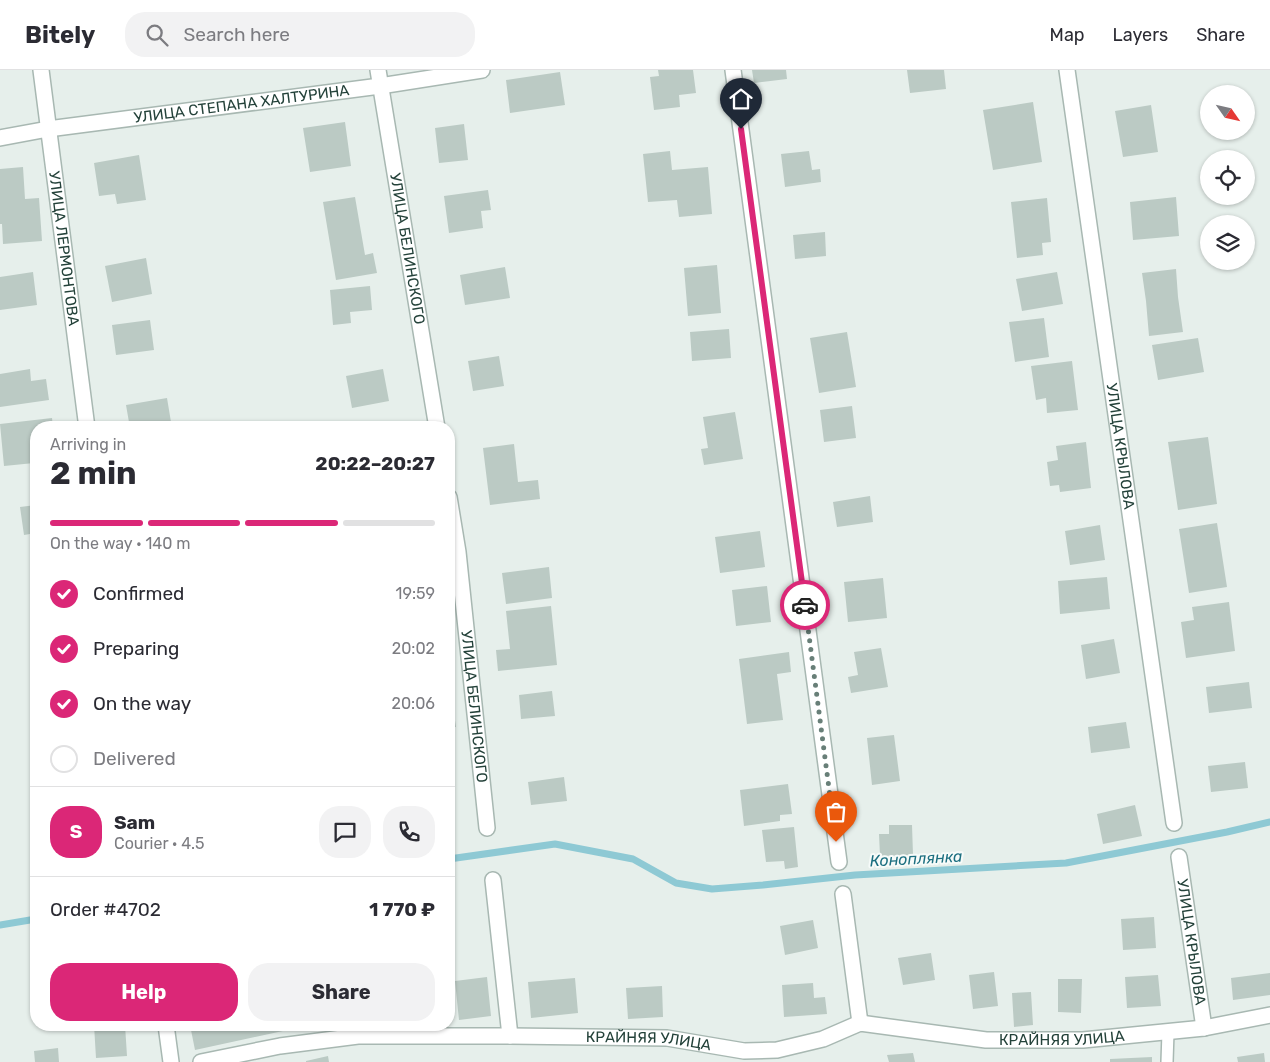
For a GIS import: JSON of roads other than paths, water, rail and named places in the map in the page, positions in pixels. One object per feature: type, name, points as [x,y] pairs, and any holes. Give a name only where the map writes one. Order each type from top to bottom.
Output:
[{"type":"street","name":"УЛИЦА ЛЕРМОНТОВА","points":[[41,70],[86,421]]},
{"type":"street","name":"УЛИЦА БЕЛИНСКОГО","points":[[378,70],[436,421]]},
{"type":"street","name":"УЛИЦА СТЕПАНА ХАЛТУРИНА","points":[[0,138],[48,129],[380,86],[482,70]]},
{"type":"street","points":[[733,70],[839,862]]},
{"type":"street","name":"УЛИЦА КРЫЛОВА","points":[[1067,70],[1174,823]]},
{"type":"street","name":"УЛИЦА БЕЛИНСКОГО","points":[[455,534],[487,828]]},
{"type":"street","name":"УЛИЦА КРЫЛОВА","points":[[1179,857],[1204,1028]]},
{"type":"street","points":[[493,880],[510,1036]]},
{"type":"street","points":[[843,894],[860,1023]]},
{"type":"street","name":"КРАЙНЯЯ УЛИЦА","points":[[201,1062],[280,1046],[358,1036],[667,1038],[744,1051],[777,1050],[823,1039],[860,1023],[986,1040],[1083,1040],[1204,1028],[1270,1015]]},
{"type":"street","points":[[167,1031],[171,1062]]},
{"type":"lane","points":[[1167,1062],[1168,1032]]},
{"type":"waterway","name":"Коноплянка","points":[[455,858],[555,844],[633,859],[676,883],[712,889],[855,875],[1066,863],[1270,822]]},
{"type":"waterway","name":"Коноплянка","points":[[0,925],[30,920]]}]
